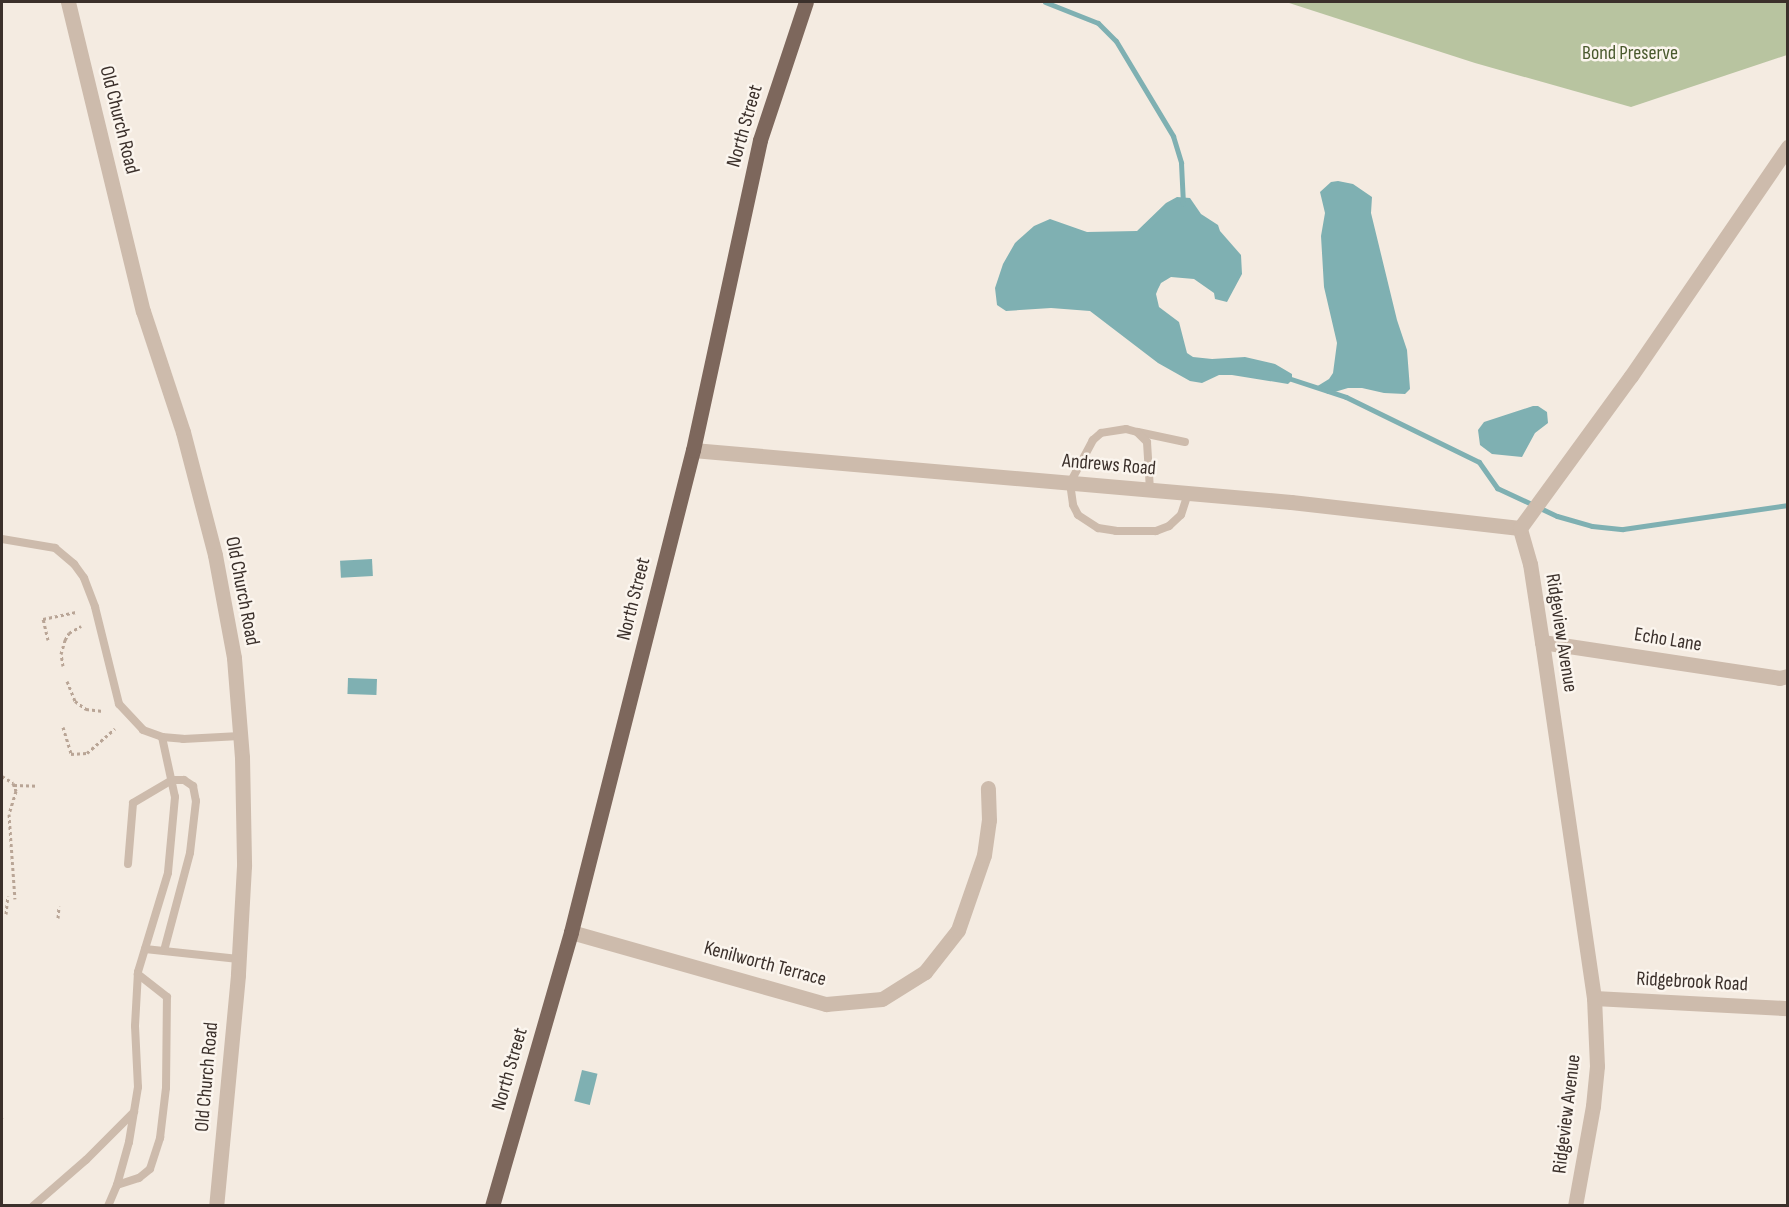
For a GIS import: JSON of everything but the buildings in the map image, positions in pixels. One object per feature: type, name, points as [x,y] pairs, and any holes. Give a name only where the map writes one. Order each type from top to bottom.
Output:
[{"type":"main road","name":"North Street","points":[[492,1206],[571,932],[693,450],[760,140],[806,2]]},
{"type":"street","name":"Old Church Road","points":[[68,2],[143,311],[183,432],[215,555],[234,658],[240,736],[244,866],[216,1206]]},
{"type":"street","points":[[1520,528],[1631,376],[1788,147]]},
{"type":"street","name":"Andrews Road","points":[[693,450],[1188,493],[1520,528]]},
{"type":"street","name":"Ridgeview Avenue","points":[[1520,528],[1530,564],[1594,998],[1597,1066],[1593,1106],[1575,1206]]},
{"type":"street","name":"Echo Lane","points":[[1542,642],[1779,678],[1788,676]]},
{"type":"street","name":"Kenilworth Terrace","points":[[571,932],[826,1004],[882,999],[925,972],[958,930],[984,855],[989,820],[988,788]]},
{"type":"street","name":"Ridgebrook Road","points":[[1594,998],[1788,1008]]},
{"type":"lane","points":[[1185,442],[1126,429],[1101,433],[1093,440],[1070,483],[1073,505],[1078,515],[1098,528],[1116,531],[1148,531],[1169,526],[1181,515],[1188,493]]},
{"type":"lane","points":[[1137,432],[1147,442],[1150,490]]},
{"type":"lane","points":[[2,539],[55,548],[75,564],[84,578],[96,608],[119,704],[143,730],[162,737],[183,739],[240,736]]},
{"type":"lane","points":[[108,1206],[117,1185],[138,1087],[135,1017],[138,974],[168,873],[175,797],[162,737]]},
{"type":"lane","points":[[128,864],[133,803],[172,780],[184,780],[193,786],[196,801],[190,854],[164,951]]},
{"type":"lane","points":[[145,949],[238,959]]},
{"type":"lane","points":[[117,1185],[139,1178],[150,1169],[160,1138],[166,1088],[167,997],[138,974]]},
{"type":"lane","points":[[33,1206],[86,1160],[134,1112]]},
{"type":"path","points":[[48,639],[43,619],[77,612]]},
{"type":"path","points":[[63,666],[61,654],[65,640],[69,633],[81,626]]},
{"type":"path","points":[[67,681],[75,700],[86,709],[103,711]]},
{"type":"path","points":[[63,727],[71,754],[87,753],[115,729]]},
{"type":"path","points":[[2,776],[14,785],[38,786]]},
{"type":"path","points":[[14,785],[16,792],[9,814],[15,899]]},
{"type":"path","points":[[6,914],[8,896]]},
{"type":"path","points":[[58,918],[59,906]]},
{"type":"green space","name":"Bond Preserve","points":[[1286,2],[1787,2],[1787,55],[1631,107],[1475,63]]},
{"type":"water","points":[[1331,182],[1353,184],[1372,197],[1371,213],[1397,320],[1407,350],[1410,389],[1405,394],[1348,388],[1328,394],[1316,387],[1329,379],[1333,373],[1337,343],[1324,287],[1321,236],[1325,213],[1320,192]]},
{"type":"water","points":[[1177,197],[1190,198],[1201,214],[1218,225],[1220,231],[1241,255],[1242,274],[1227,302],[1215,299],[1214,293],[1194,279],[1171,277],[1161,283],[1156,294],[1159,307],[1179,322],[1187,353],[1193,357],[1212,359],[1245,357],[1275,364],[1292,374],[1292,380],[1288,384],[1232,375],[1219,375],[1202,383],[1190,381],[1158,363],[1090,311],[1051,308],[1006,311],[997,305],[995,288],[1003,264],[1015,243],[1034,226],[1050,219],[1087,232],[1137,231],[1166,203]]},
{"type":"water","points":[[1538,406],[1547,412],[1548,423],[1535,433],[1522,457],[1492,454],[1480,445],[1478,430],[1484,422]]},
{"type":"water","points":[[372,559],[373,576],[341,578],[340,561]]},
{"type":"water","points":[[348,678],[377,679],[376,695],[347,694]]},
{"type":"water","points":[[582,1070],[598,1074],[590,1105],[574,1101]]},
{"type":"waterway","points":[[1045,2],[1098,23],[1116,41],[1173,136],[1181,163],[1183,204]]},
{"type":"waterway","points":[[1285,377],[1346,397],[1479,462],[1497,488],[1557,516],[1592,526],[1623,529],[1788,505]]}]
